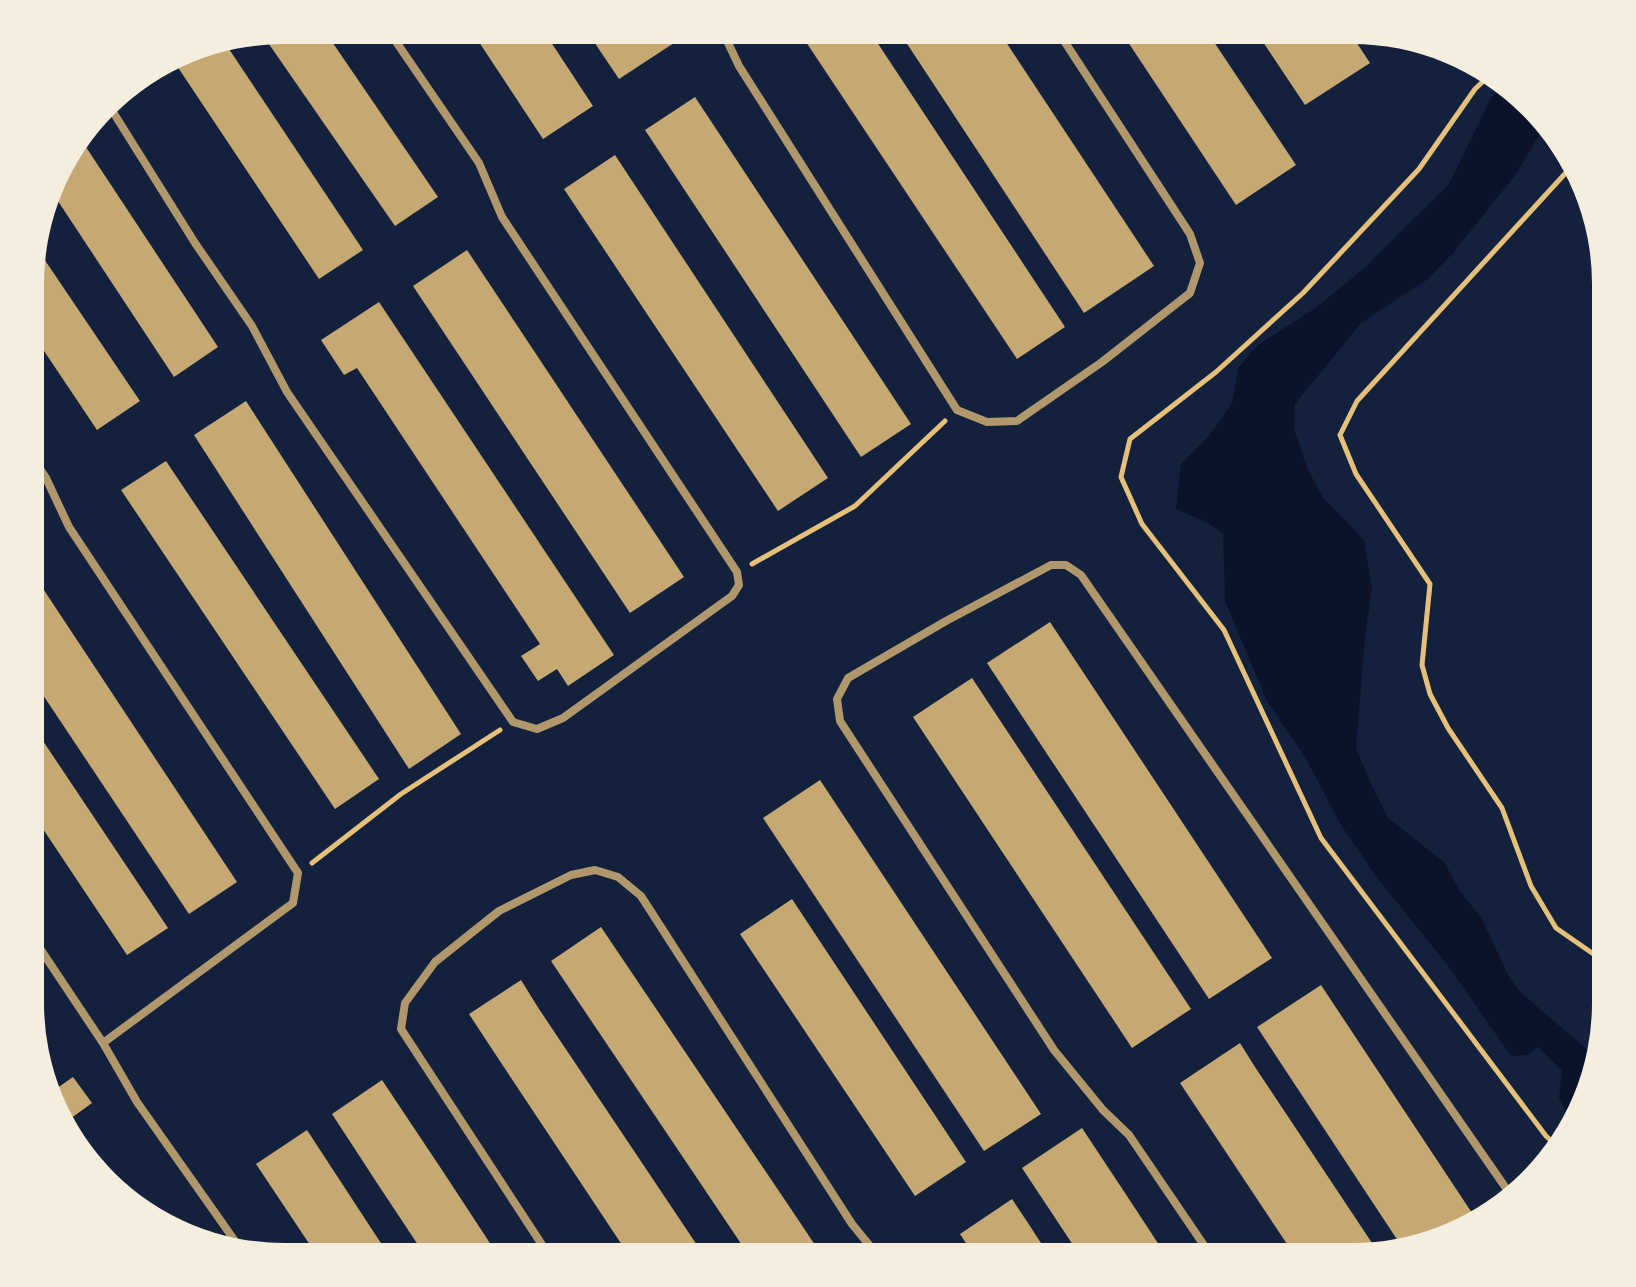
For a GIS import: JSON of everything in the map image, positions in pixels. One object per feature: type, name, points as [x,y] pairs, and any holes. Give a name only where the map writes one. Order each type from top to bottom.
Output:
[{"type":"street","points":[[115,115],[195,243],[252,326],[287,392],[513,722],[537,729],[563,718],[732,596],[739,585],[737,572],[502,217],[479,163],[398,45]]},
{"type":"street","points":[[729,45],[739,66],[957,410],[987,422],[1017,421],[1102,362],[1190,293],[1200,263],[1190,234],[1067,45]]},
{"type":"street","points":[[44,475],[69,527],[298,873],[293,903],[103,1043]]},
{"type":"street","points":[[1202,1243],[1129,1135],[1103,1110],[1054,1050],[840,721],[837,699],[848,678],[1051,565],[1066,565],[1081,575],[1505,1187]]},
{"type":"street","points":[[540,1242],[401,1029],[405,1003],[435,962],[499,911],[571,875],[595,870],[618,877],[641,896],[852,1224],[867,1243]]},
{"type":"street","points":[[45,956],[103,1043],[137,1102],[232,1237]]},
{"type":"path","points":[[1482,82],[1419,169],[1303,293],[1216,372],[1130,439],[1121,477],[1142,524],[1224,630],[1321,838],[1549,1139]]},
{"type":"path","points":[[1565,174],[1357,401],[1340,435],[1356,474],[1430,584],[1422,665],[1430,694],[1448,728],[1502,808],[1531,886],[1556,928],[1591,952]]},
{"type":"path","points":[[737,572],[855,506],[957,410]]},
{"type":"path","points":[[298,873],[401,794],[513,722]]},
{"type":"water","points":[[1496,93],[1539,135],[1516,174],[1453,253],[1428,279],[1361,323],[1295,404],[1294,429],[1308,470],[1324,499],[1364,540],[1372,589],[1356,749],[1388,818],[1444,862],[1460,891],[1482,919],[1509,977],[1520,992],[1587,1049],[1566,1111],[1559,1098],[1562,1071],[1538,1047],[1527,1055],[1511,1056],[1446,963],[1378,879],[1341,825],[1306,759],[1267,701],[1225,601],[1223,534],[1210,524],[1176,509],[1181,464],[1209,436],[1232,403],[1238,368],[1258,345],[1317,307],[1364,268],[1449,184]]},
{"type":"building","points":[[270,45],[334,45],[438,197],[395,226]]},
{"type":"building","points":[[481,45],[553,45],[593,106],[543,139]]},
{"type":"building","points":[[596,45],[671,45],[619,79]]},
{"type":"building","points":[[808,45],[879,45],[1065,327],[1017,359]]},
{"type":"building","points":[[908,45],[1008,45],[1154,266],[1084,313]]},
{"type":"building","points":[[1130,45],[1216,45],[1296,165],[1236,205]]},
{"type":"building","points":[[1265,45],[1358,45],[1370,63],[1305,105]]},
{"type":"building","points":[[230,51],[363,250],[319,279],[179,69]]},
{"type":"building","points":[[695,97],[911,424],[861,457],[645,130]]},
{"type":"building","points":[[86,148],[218,347],[174,377],[59,202]]},
{"type":"building","points":[[615,155],[828,478],[778,511],[564,189]]},
{"type":"building","points":[[467,250],[684,577],[630,613],[413,286]]},
{"type":"building","points":[[45,261],[140,401],[97,430],[44,351]]},
{"type":"building","points":[[379,302],[614,655],[568,686],[557,669],[538,681],[521,656],[540,644],[357,368],[344,375],[321,340]]},
{"type":"building","points":[[246,401],[461,734],[409,769],[194,435]]},
{"type":"building","points":[[166,461],[379,779],[335,809],[121,490]]},
{"type":"building","points":[[44,591],[237,882],[189,914],[45,697]]},
{"type":"building","points":[[1050,622],[1272,958],[1209,999],[987,663]]},
{"type":"building","points":[[972,678],[1191,1009],[1132,1048],[913,717]]},
{"type":"building","points":[[45,743],[168,928],[127,955],[45,832]]},
{"type":"building","points":[[820,780],[1041,1114],[984,1151],[763,818]]},
{"type":"building","points":[[792,899],[966,1162],[915,1196],[740,934]]},
{"type":"building","points":[[601,927],[813,1243],[740,1242],[551,961]]},
{"type":"building","points":[[521,980],[695,1242],[620,1242],[469,1014]]},
{"type":"building","points":[[1321,985],[1471,1211],[1444,1225],[1396,1239],[1257,1027]]},
{"type":"building","points":[[1240,1043],[1371,1242],[1287,1243],[1180,1083]]},
{"type":"building","points":[[73,1077],[92,1103],[73,1117],[59,1087]]},
{"type":"building","points":[[382,1080],[489,1242],[416,1242],[332,1114]]},
{"type":"building","points":[[1082,1128],[1158,1243],[1072,1243],[1022,1168]]},
{"type":"building","points":[[307,1130],[380,1242],[308,1242],[256,1164]]},
{"type":"building","points":[[1012,1199],[1041,1243],[966,1243],[960,1234]]}]
